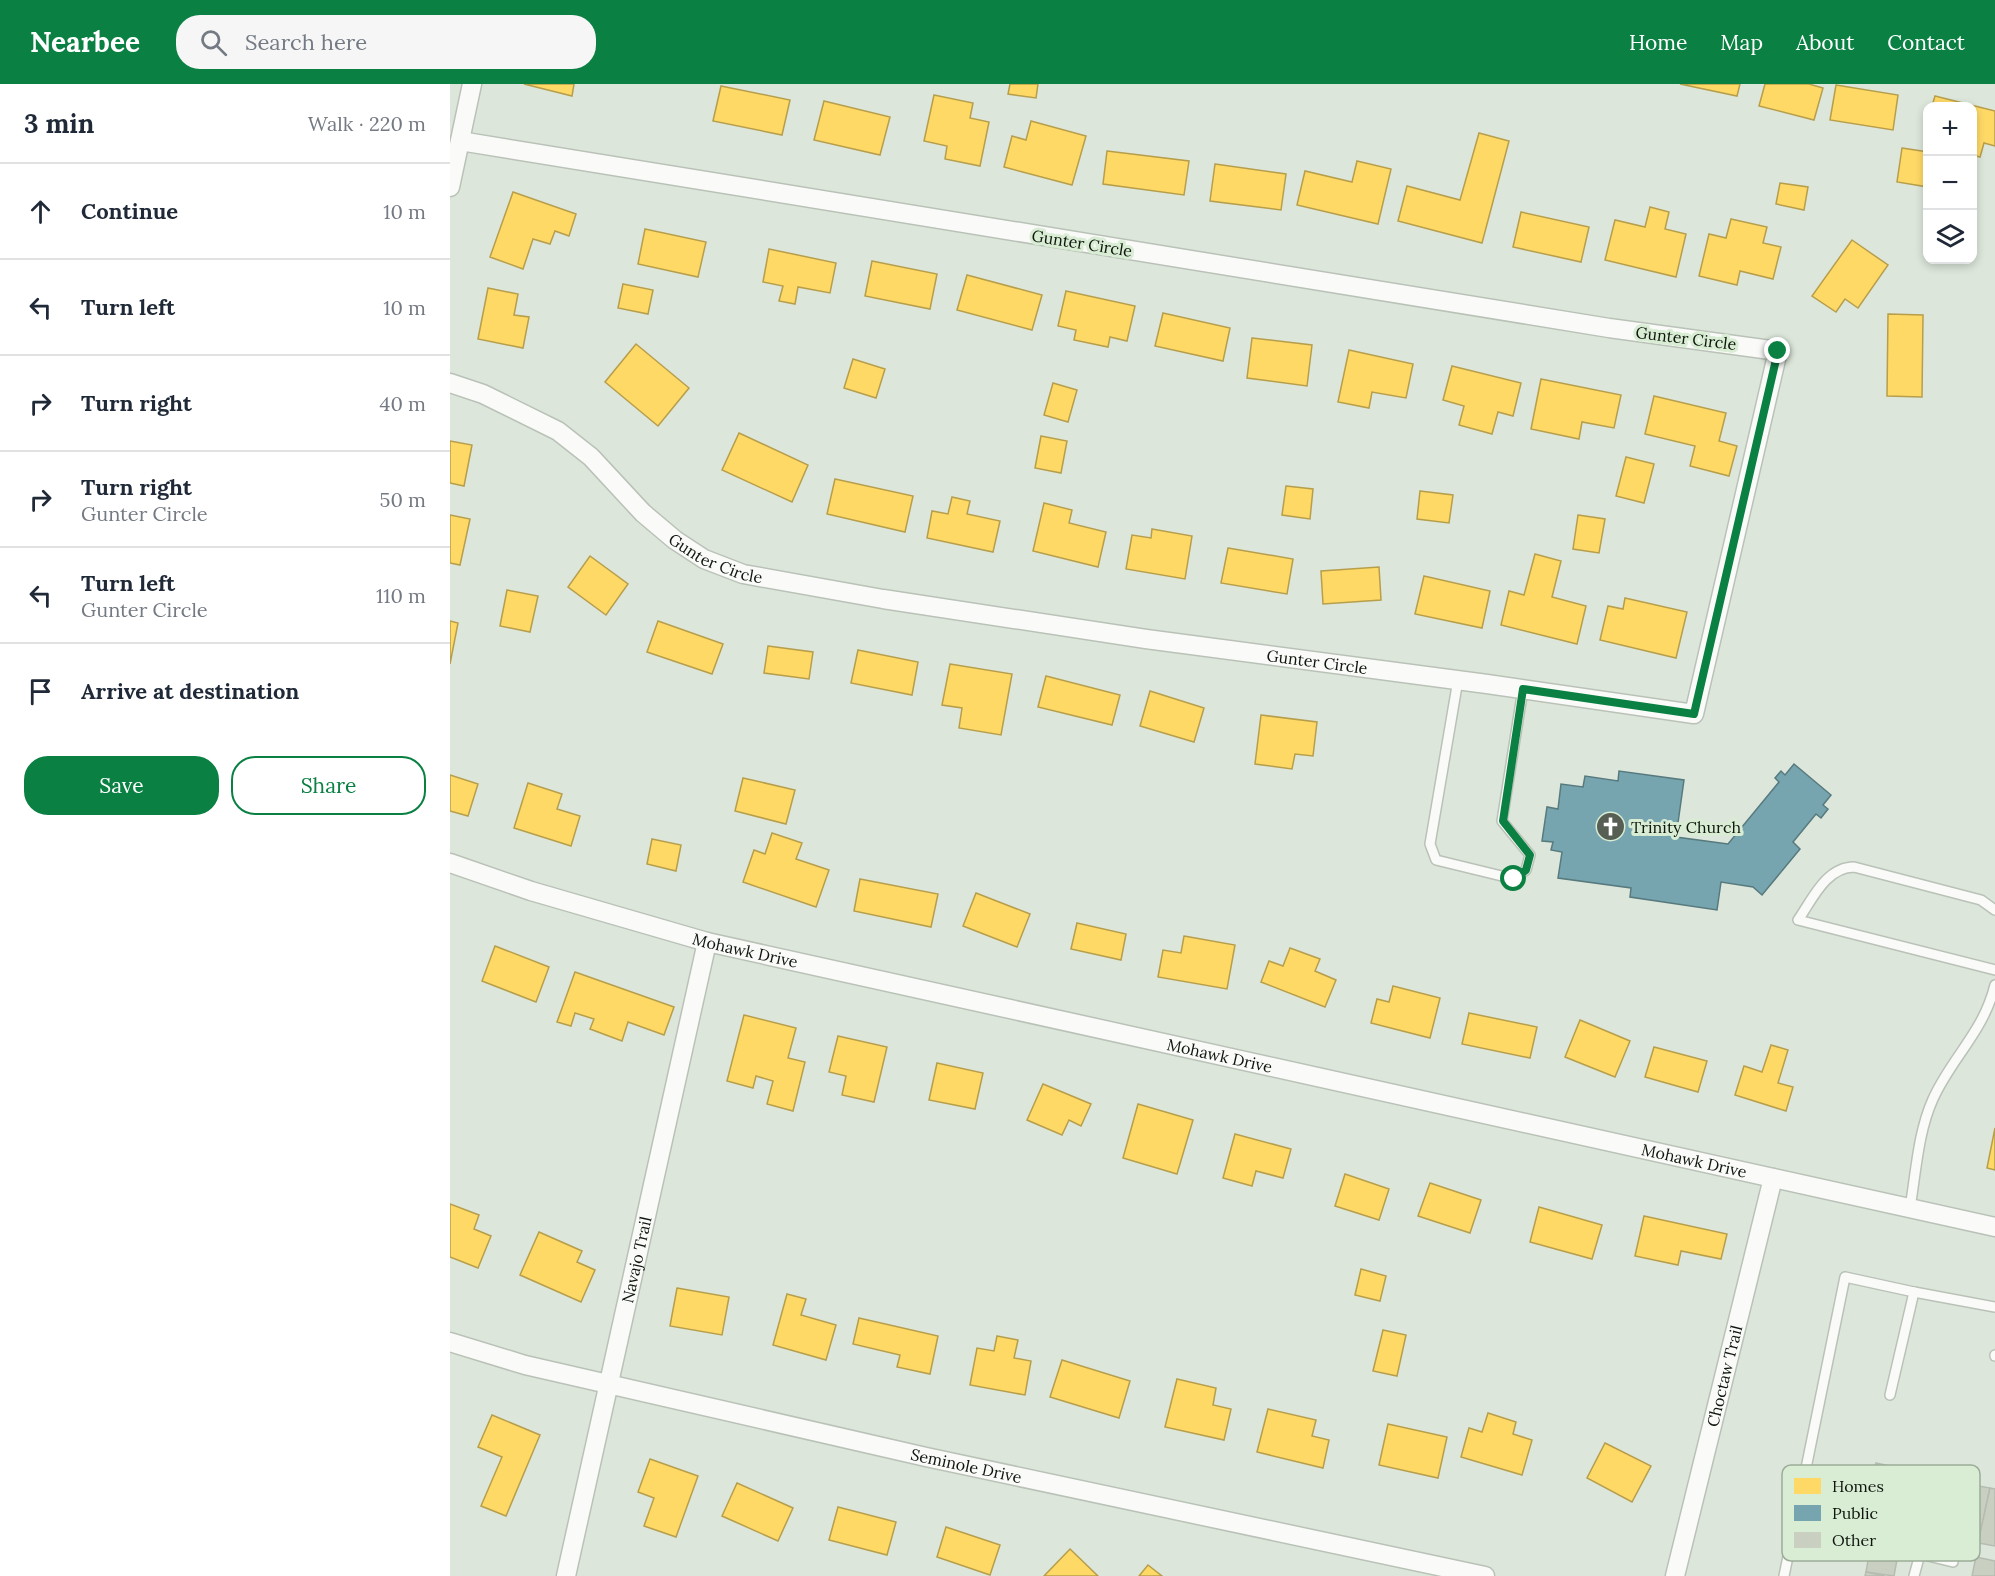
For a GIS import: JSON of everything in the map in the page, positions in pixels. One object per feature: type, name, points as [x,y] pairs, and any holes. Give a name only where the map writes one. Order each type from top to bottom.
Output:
[{"type":"street","points":[[450,187],[472,84]]},
{"type":"street","name":"Gunter Circle","points":[[450,383],[483,394],[558,431],[591,457],[643,513],[675,540],[704,559],[743,574],[883,599],[1135,638],[1458,680],[1694,714],[1778,351],[1609,328],[460,141]]},
{"type":"street","name":"Mohawk Drive","points":[[450,863],[531,891],[707,942],[1995,1227]]},
{"type":"street","name":"Navajo Trail","points":[[566,1576],[707,942]]},
{"type":"street","name":"Choctaw Trail","points":[[1675,1576],[1773,1178]]},
{"type":"street","name":"Seminole Drive","points":[[450,1342],[525,1365],[926,1457],[1485,1576]]},
{"type":"lane","points":[[1458,680],[1430,844],[1437,860],[1514,879],[1526,870],[1530,855],[1503,821],[1523,689]]},
{"type":"lane","points":[[1995,910],[1981,900],[1854,867],[1846,867],[1832,874],[1798,920],[1995,970]]},
{"type":"lane","points":[[1910,1208],[1927,1112],[1942,1083],[1981,1024],[1995,985]]},
{"type":"lane","points":[[1807,1465],[1845,1277],[1995,1307]]},
{"type":"lane","points":[[1890,1395],[1914,1292]]},
{"type":"lane","points":[[1784,1576],[1787,1561]]},
{"type":"lane","points":[[1914,1576],[1918,1561]]},
{"type":"lane","points":[[1949,1561],[1953,1562]]},
{"type":"building: Homes","points":[[524,84],[574,84],[572,96]]},
{"type":"building: Homes","points":[[1010,84],[1038,84],[1036,98],[1008,94]]},
{"type":"building: Homes","points":[[1680,84],[1740,84],[1737,96]]},
{"type":"building: Homes","points":[[1765,84],[1809,84],[1823,88],[1814,120],[1759,106]]},
{"type":"building: Homes","points":[[1836,85],[1898,95],[1893,130],[1830,120]]},
{"type":"building: Homes","points":[[721,86],[790,100],[782,135],[713,121]]},
{"type":"building: Homes","points":[[934,95],[973,103],[970,118],[989,122],[980,166],[945,159],[947,146],[924,141]]},
{"type":"building: Homes","points":[[1935,96],[1959,102],[1933,102]]},
{"type":"building: Homes","points":[[824,101],[890,117],[880,155],[814,140]]},
{"type":"building: Homes","points":[[1977,106],[1995,111],[1995,146],[1984,143],[1980,157],[1977,156]]},
{"type":"building: Homes","points":[[1031,121],[1086,136],[1072,185],[1004,167],[1012,136],[1026,140]]},
{"type":"building: Homes","points":[[1479,133],[1509,141],[1482,243],[1398,221],[1407,186],[1460,200]]},
{"type":"building: Homes","points":[[1902,148],[1923,151],[1923,186],[1897,182]]},
{"type":"building: Homes","points":[[1107,151],[1189,161],[1184,195],[1103,184]]},
{"type":"building: Homes","points":[[1357,161],[1391,169],[1378,224],[1297,205],[1305,171],[1352,182]]},
{"type":"building: Homes","points":[[1215,164],[1286,174],[1281,210],[1210,201]]},
{"type":"building: Homes","points":[[1780,183],[1808,187],[1804,210],[1776,204]]},
{"type":"building: Homes","points":[[513,192],[576,214],[569,236],[555,231],[550,244],[533,239],[523,269],[490,257]]},
{"type":"building: Homes","points":[[1650,207],[1669,212],[1665,229],[1686,234],[1676,277],[1605,260],[1615,220],[1645,227]]},
{"type":"building: Homes","points":[[1521,212],[1589,227],[1581,262],[1513,247]]},
{"type":"building: Homes","points":[[1731,219],[1767,227],[1763,243],[1781,247],[1773,279],[1740,271],[1737,285],[1699,276],[1709,234],[1726,238]]},
{"type":"building: Homes","points":[[645,229],[706,242],[698,277],[638,264]]},
{"type":"building: Homes","points":[[1852,240],[1888,265],[1858,308],[1845,299],[1836,312],[1812,296]]},
{"type":"building: Homes","points":[[769,249],[836,263],[830,293],[798,287],[795,304],[779,301],[783,286],[763,282]]},
{"type":"building: Homes","points":[[872,261],[937,274],[930,309],[865,296]]},
{"type":"building: Homes","points":[[967,275],[1042,295],[1032,330],[957,310]]},
{"type":"building: Homes","points":[[623,284],[653,290],[648,314],[618,308]]},
{"type":"building: Homes","points":[[488,288],[518,294],[514,315],[529,317],[523,348],[478,339]]},
{"type":"building: Homes","points":[[1066,291],[1135,306],[1127,341],[1110,337],[1108,347],[1074,340],[1076,330],[1058,326]]},
{"type":"building: Homes","points":[[1163,313],[1230,328],[1223,361],[1155,346]]},
{"type":"building: Homes","points":[[1888,314],[1923,315],[1922,397],[1887,396]]},
{"type":"building: Homes","points":[[1252,338],[1312,345],[1307,386],[1247,378]]},
{"type":"building: Homes","points":[[636,344],[689,388],[658,426],[605,382]]},
{"type":"building: Homes","points":[[1349,350],[1413,364],[1406,398],[1372,392],[1369,408],[1338,402]]},
{"type":"building: Homes","points":[[853,359],[885,369],[876,398],[844,388]]},
{"type":"building: Homes","points":[[1452,366],[1521,383],[1513,416],[1498,412],[1492,434],[1459,425],[1464,406],[1443,400]]},
{"type":"building: Homes","points":[[1541,379],[1621,395],[1614,428],[1582,422],[1579,439],[1531,429]]},
{"type":"building: Homes","points":[[1053,383],[1077,390],[1068,422],[1044,415]]},
{"type":"building: Homes","points":[[1654,396],[1726,413],[1719,441],[1737,446],[1729,476],[1690,466],[1695,446],[1645,434]]},
{"type":"building: Homes","points":[[739,433],[808,465],[792,502],[722,470]]},
{"type":"building: Homes","points":[[1041,436],[1067,441],[1061,473],[1035,468]]},
{"type":"building: Homes","points":[[450,441],[472,445],[464,486],[450,483]]},
{"type":"building: Homes","points":[[1626,457],[1654,464],[1644,503],[1616,496]]},
{"type":"building: Homes","points":[[835,479],[913,496],[905,532],[827,514]]},
{"type":"building: Homes","points":[[1286,486],[1313,489],[1310,519],[1282,515]]},
{"type":"building: Homes","points":[[1420,491],[1453,495],[1449,523],[1417,519]]},
{"type":"building: Homes","points":[[952,497],[970,501],[967,514],[1000,521],[993,552],[927,538],[932,511],[948,514]]},
{"type":"building: Homes","points":[[1044,503],[1072,510],[1069,523],[1106,532],[1098,567],[1033,551]]},
{"type":"building: Homes","points":[[450,515],[470,519],[460,565],[450,563]]},
{"type":"building: Homes","points":[[1578,515],[1605,519],[1599,553],[1573,549]]},
{"type":"building: Homes","points":[[1152,529],[1192,536],[1185,579],[1126,569],[1132,535],[1151,538]]},
{"type":"building: Homes","points":[[1228,548],[1293,559],[1287,594],[1221,583]]},
{"type":"building: Homes","points":[[1535,554],[1561,561],[1552,597],[1586,606],[1577,644],[1501,625],[1509,591],[1524,595]]},
{"type":"building: Homes","points":[[590,556],[628,584],[606,615],[568,587]]},
{"type":"building: Homes","points":[[1379,567],[1381,600],[1323,604],[1321,571]]},
{"type":"building: Homes","points":[[1424,576],[1490,591],[1482,628],[1415,614]]},
{"type":"building: Homes","points":[[507,590],[538,596],[530,632],[500,626]]},
{"type":"building: Homes","points":[[1625,598],[1687,612],[1676,658],[1600,640],[1608,606],[1623,609]]},
{"type":"building: Homes","points":[[450,621],[458,623],[450,664]]},
{"type":"building: Homes","points":[[658,621],[723,644],[712,674],[647,652]]},
{"type":"building: Homes","points":[[768,646],[813,652],[809,679],[764,673]]},
{"type":"building: Homes","points":[[858,650],[918,662],[912,695],[851,683]]},
{"type":"building: Homes","points":[[950,664],[1012,674],[1001,735],[959,728],[962,708],[942,705]]},
{"type":"building: Homes","points":[[1046,676],[1120,695],[1112,725],[1038,707]]},
{"type":"building: Homes","points":[[1150,691],[1204,708],[1194,742],[1140,726]]},
{"type":"building: Homes","points":[[1261,715],[1317,722],[1313,756],[1295,754],[1292,769],[1255,764]]},
{"type":"building: Homes","points":[[450,775],[478,784],[468,816],[450,811]]},
{"type":"building: Homes","points":[[743,778],[795,790],[786,824],[735,811]]},
{"type":"building: Homes","points":[[528,783],[562,794],[557,809],[580,816],[571,846],[514,828]]},
{"type":"building: Homes","points":[[772,833],[802,843],[796,859],[829,870],[816,907],[743,882],[754,850],[765,854]]},
{"type":"building: Homes","points":[[652,839],[681,845],[676,871],[647,864]]},
{"type":"building: Homes","points":[[860,879],[938,894],[931,927],[854,911]]},
{"type":"building: Homes","points":[[976,893],[1030,914],[1017,947],[963,926]]},
{"type":"building: Homes","points":[[1077,923],[1126,934],[1121,960],[1071,949]]},
{"type":"building: Homes","points":[[1184,936],[1235,945],[1227,989],[1158,977],[1163,950],[1181,953]]},
{"type":"building: Homes","points":[[495,946],[549,967],[536,1002],[482,981]]},
{"type":"building: Homes","points":[[1290,948],[1320,959],[1315,971],[1336,980],[1325,1007],[1261,982],[1269,961],[1283,966]]},
{"type":"building: Homes","points":[[575,972],[674,1007],[664,1035],[628,1022],[622,1041],[590,1029],[594,1019],[575,1013],[571,1026],[557,1022]]},
{"type":"building: Homes","points":[[1393,986],[1440,998],[1430,1038],[1371,1023],[1377,999],[1389,1002]]},
{"type":"building: Homes","points":[[1469,1013],[1537,1027],[1530,1058],[1462,1044]]},
{"type":"building: Homes","points":[[744,1015],[796,1028],[788,1058],[805,1062],[793,1111],[767,1104],[773,1081],[756,1076],[753,1088],[727,1081]]},
{"type":"building: Homes","points":[[1580,1020],[1630,1041],[1615,1077],[1565,1057]]},
{"type":"building: Homes","points":[[838,1036],[887,1047],[874,1102],[842,1095],[846,1076],[829,1072]]},
{"type":"building: Homes","points":[[1771,1045],[1788,1050],[1778,1083],[1793,1087],[1786,1111],[1735,1095],[1744,1066],[1762,1072]]},
{"type":"building: Homes","points":[[1654,1047],[1707,1061],[1698,1092],[1645,1077]]},
{"type":"building: Homes","points":[[937,1063],[983,1073],[975,1109],[929,1100]]},
{"type":"building: Homes","points":[[1043,1084],[1091,1104],[1081,1126],[1069,1120],[1062,1135],[1027,1120]]},
{"type":"building: Homes","points":[[1138,1104],[1193,1120],[1177,1174],[1123,1158]]},
{"type":"building: Homes","points":[[1995,1128],[1995,1170],[1987,1168]]},
{"type":"building: Homes","points":[[1235,1134],[1291,1149],[1283,1178],[1256,1171],[1252,1186],[1223,1178]]},
{"type":"building: Homes","points":[[1345,1174],[1389,1189],[1379,1220],[1335,1206]]},
{"type":"building: Homes","points":[[1430,1183],[1481,1200],[1470,1233],[1418,1216]]},
{"type":"building: Homes","points":[[450,1204],[479,1215],[474,1229],[491,1236],[478,1268],[450,1257]]},
{"type":"building: Homes","points":[[1539,1207],[1602,1225],[1592,1259],[1530,1242]]},
{"type":"building: Homes","points":[[1644,1216],[1727,1234],[1721,1259],[1681,1251],[1678,1265],[1635,1256]]},
{"type":"building: Homes","points":[[539,1232],[582,1251],[577,1262],[595,1270],[581,1302],[520,1275]]},
{"type":"building: Homes","points":[[1361,1269],[1386,1276],[1380,1301],[1355,1295]]},
{"type":"building: Homes","points":[[677,1288],[729,1297],[722,1335],[670,1326]]},
{"type":"building: Homes","points":[[787,1294],[806,1299],[801,1315],[836,1325],[826,1360],[773,1345]]},
{"type":"building: Homes","points":[[859,1318],[938,1336],[930,1374],[897,1367],[900,1355],[853,1344]]},
{"type":"building: Homes","points":[[1383,1330],[1406,1335],[1397,1376],[1373,1371]]},
{"type":"building: Homes","points":[[997,1336],[1018,1340],[1014,1358],[1031,1361],[1025,1395],[970,1385],[977,1348],[994,1351]]},
{"type":"building: Homes","points":[[1062,1360],[1130,1381],[1119,1418],[1050,1397]]},
{"type":"building: Homes","points":[[1177,1379],[1216,1388],[1213,1405],[1231,1409],[1224,1440],[1165,1427]]},
{"type":"building: Homes","points":[[1268,1409],[1316,1420],[1312,1436],[1329,1440],[1323,1468],[1257,1452]]},
{"type":"building: Homes","points":[[1488,1413],[1516,1422],[1513,1434],[1532,1440],[1522,1475],[1461,1457],[1469,1428],[1482,1432]]},
{"type":"building: Homes","points":[[492,1415],[540,1435],[506,1516],[481,1506],[502,1457],[478,1447]]},
{"type":"building: Homes","points":[[1388,1424],[1447,1437],[1438,1478],[1379,1465]]},
{"type":"building: Homes","points":[[1605,1443],[1651,1466],[1632,1502],[1587,1478]]},
{"type":"building: Homes","points":[[650,1459],[698,1476],[676,1537],[644,1526],[654,1498],[638,1492]]},
{"type":"building: Homes","points":[[737,1483],[793,1508],[778,1541],[722,1516]]},
{"type":"building: Homes","points":[[838,1507],[896,1522],[887,1555],[829,1540]]},
{"type":"building: Homes","points":[[946,1527],[1000,1545],[990,1575],[937,1557]]},
{"type":"building: Homes","points":[[1070,1549],[1098,1576],[1044,1576]]},
{"type":"building: Homes","points":[[1148,1565],[1162,1576],[1139,1576]]},
{"type":"building: Public","name":"Trinity Church","points":[[1794,764],[1831,795],[1823,805],[1828,809],[1821,818],[1816,814],[1793,842],[1800,849],[1762,895],[1753,887],[1721,882],[1717,910],[1630,897],[1631,888],[1558,878],[1562,852],[1551,850],[1553,842],[1542,841],[1547,807],[1558,809],[1561,784],[1583,787],[1585,776],[1618,781],[1619,771],[1684,780],[1676,837],[1728,844],[1779,782],[1775,778],[1781,771],[1785,775]]},
{"type":"building: Other","points":[[1980,1486],[1990,1488],[1980,1534]]},
{"type":"building: Other","points":[[1990,1488],[1995,1489],[1995,1546],[1980,1543]]},
{"type":"building: Other","points":[[1980,1558],[1995,1561],[1995,1576],[1972,1576],[1975,1561],[1980,1561]]},
{"type":"building: Other","points":[[1868,1561],[1897,1561],[1894,1576],[1866,1572]]},
{"type":"building: Other","points":[[1866,1572],[1885,1576],[1865,1576]]},
{"type":"place","name":"Trinity Church","points":[[1610,827]]},
{"type":"route","points":[[1514,879],[1526,870],[1530,855],[1503,821],[1523,689],[1694,714],[1778,351]]}]
